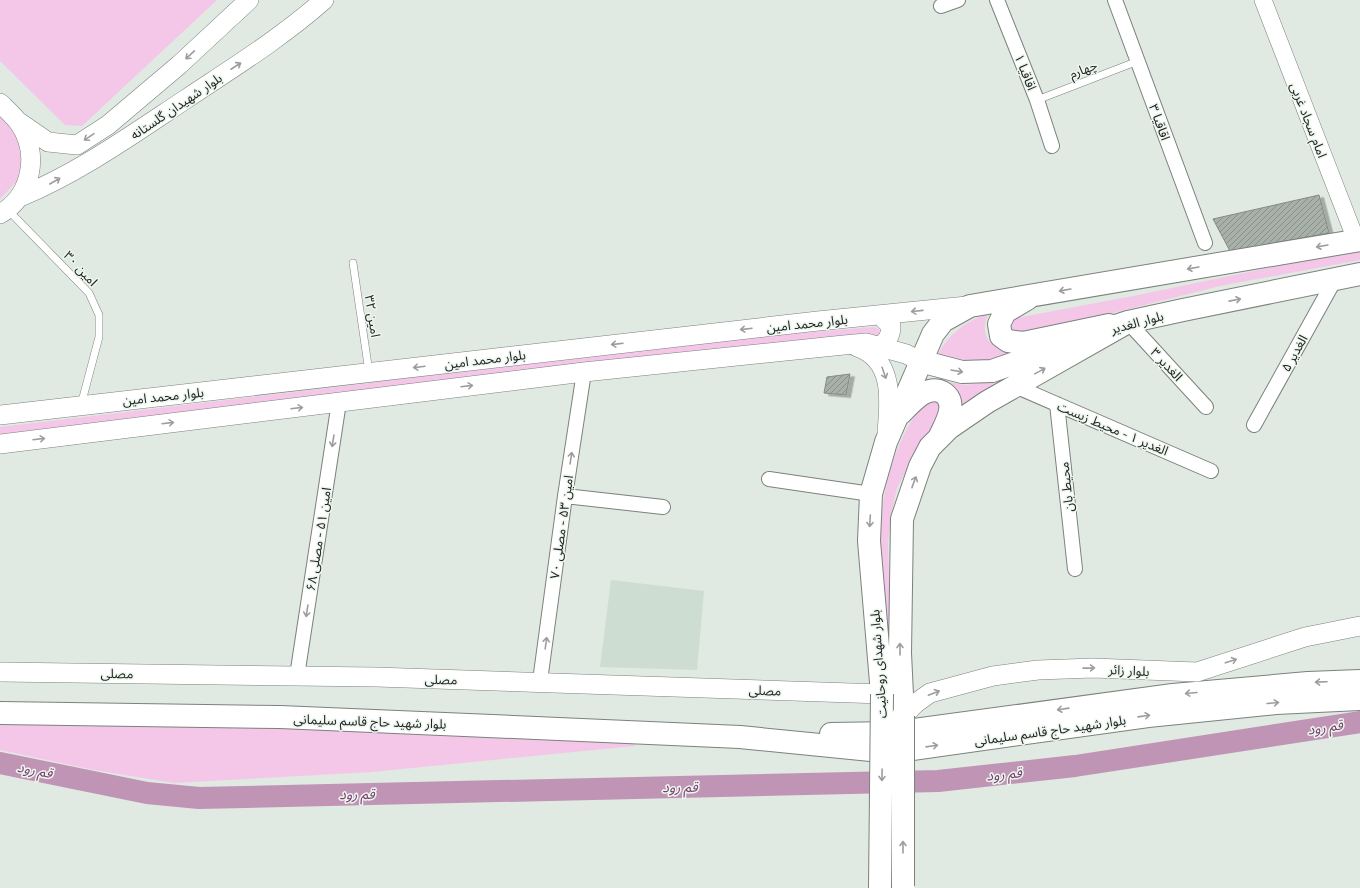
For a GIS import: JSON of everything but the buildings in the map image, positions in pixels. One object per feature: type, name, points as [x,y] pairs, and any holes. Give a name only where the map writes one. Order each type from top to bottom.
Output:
[{"type":"main road","name":"بلوار شهیدان گلستانه","points":[[19,122],[48,142],[76,145],[108,125],[179,65],[249,0]]},
{"type":"main road","name":"بلوار شهیدان گلستانه","points":[[9,207],[104,153],[261,50],[324,0]]},
{"type":"main road","points":[[0,103],[19,122],[26,135],[32,157],[29,176],[9,207]]},
{"type":"main road","points":[[970,306],[1358,240]]},
{"type":"main road","name":"بلوار الغدیر","points":[[920,361],[962,372],[992,371],[1128,322],[1360,274]]},
{"type":"main road","points":[[1041,294],[1020,302],[1005,312],[999,324],[1001,336],[1008,341],[1023,343],[1128,322]]},
{"type":"main road","name":"بلوار محمد امین","points":[[0,415],[370,372],[970,306]]},
{"type":"main road","name":"بلوار شهدای روحانیت","points":[[880,888],[882,694],[869,541],[872,494],[886,442],[933,334],[943,320],[970,306]]},
{"type":"main road","points":[[879,347],[885,343],[891,333],[891,326],[880,315]]},
{"type":"main road","points":[[938,439],[949,428],[1014,386],[1128,322]]},
{"type":"main road","name":"بلوار محمد امین","points":[[0,444],[584,372],[844,344],[866,343],[906,354],[920,361]]},
{"type":"main road","points":[[844,344],[852,345],[872,354],[881,363],[889,391],[886,442]]},
{"type":"main road","points":[[897,416],[921,394],[932,390],[940,391],[948,396],[951,403],[947,421],[938,439]]},
{"type":"main road","name":"بلوار شهدای روحانیت","points":[[904,887],[903,716],[900,653],[902,519],[920,466],[930,447],[938,439]]},
{"type":"main road","name":"بلوار زائر","points":[[903,716],[916,703],[930,693],[994,676],[1038,670],[1093,668],[1197,672],[1305,637],[1360,626]]},
{"type":"main road","name":"مصلی","points":[[0,672],[540,681],[882,694]]},
{"type":"main road","name":"بلوار شهید حاج قاسم سلیمانی","points":[[740,737],[892,733],[1173,695],[1308,683],[1360,681]]},
{"type":"main road","name":"بلوار شهید حاج قاسم سلیمانی","points":[[0,713],[280,718],[740,737],[891,752],[1148,716],[1276,703],[1360,699]]},
{"type":"street","points":[[941,6],[958,0]]},
{"type":"street","name":"اقاقیا ۱","points":[[997,0],[1036,100],[1052,146]]},
{"type":"street","name":"اقاقیا ۳","points":[[1115,0],[1205,243]]},
{"type":"street","name":"امام سجاد غربی","points":[[1263,0],[1358,240]]},
{"type":"street","name":"الغدیر ۵","points":[[1254,425],[1334,280]]},
{"type":"street","name":"الغدیر ۳","points":[[1128,322],[1206,407]]},
{"type":"street","name":"امین ۵۳ - مصلی ۷۰","points":[[540,681],[565,496],[584,372]]},
{"type":"street","name":"الغدیر ۱ - محیط زیست","points":[[1014,386],[1211,471]]},
{"type":"street","name":"امین ۵۱ - مصلی ۶۸","points":[[297,676],[339,402]]},
{"type":"street","name":"محیط بان","points":[[1057,404],[1075,569]]},
{"type":"street","points":[[769,479],[872,494]]},
{"type":"street","points":[[565,496],[664,507]]},
{"type":"lane","name":"چهارم","points":[[1036,100],[1138,61]]},
{"type":"lane","name":"امین ۳۰","points":[[9,207],[89,293],[99,315],[99,337],[81,405]]},
{"type":"lane","name":"امین ۳۲","points":[[353,263],[370,372]]},
{"type":"shaded area","points":[[0,0],[217,0],[82,126],[65,125],[0,61]]},
{"type":"shaded area","points":[[0,115],[12,127],[20,144],[22,161],[18,180],[0,199]]},
{"type":"shaded area","points":[[1360,252],[1360,260],[1220,286],[1026,335],[1010,335],[1007,322],[1011,319],[1133,296],[1316,258]]},
{"type":"shaded area","points":[[989,313],[985,322],[985,332],[988,340],[998,348],[1016,351],[995,361],[986,363],[959,362],[937,357],[946,342],[958,329]]},
{"type":"shaded area","points":[[874,327],[879,329],[880,333],[878,337],[0,436],[0,427],[763,336]]},
{"type":"shaded area","points":[[926,378],[965,385],[1011,379],[958,410],[919,394]]},
{"type":"shaded area","points":[[927,398],[940,401],[939,419],[917,450],[897,488],[891,514],[888,543],[891,649],[883,647],[879,549],[881,517],[886,486],[895,456],[908,427]]},
{"type":"shaded area","points":[[611,580],[704,591],[697,670],[600,667]]},
{"type":"shaded area","points":[[0,717],[634,735],[635,746],[372,772],[174,783],[94,770],[0,750]]},
{"type":"waterway","name":"قم رود","points":[[0,763],[147,793],[199,798],[938,781],[1075,766],[1360,722]]}]
